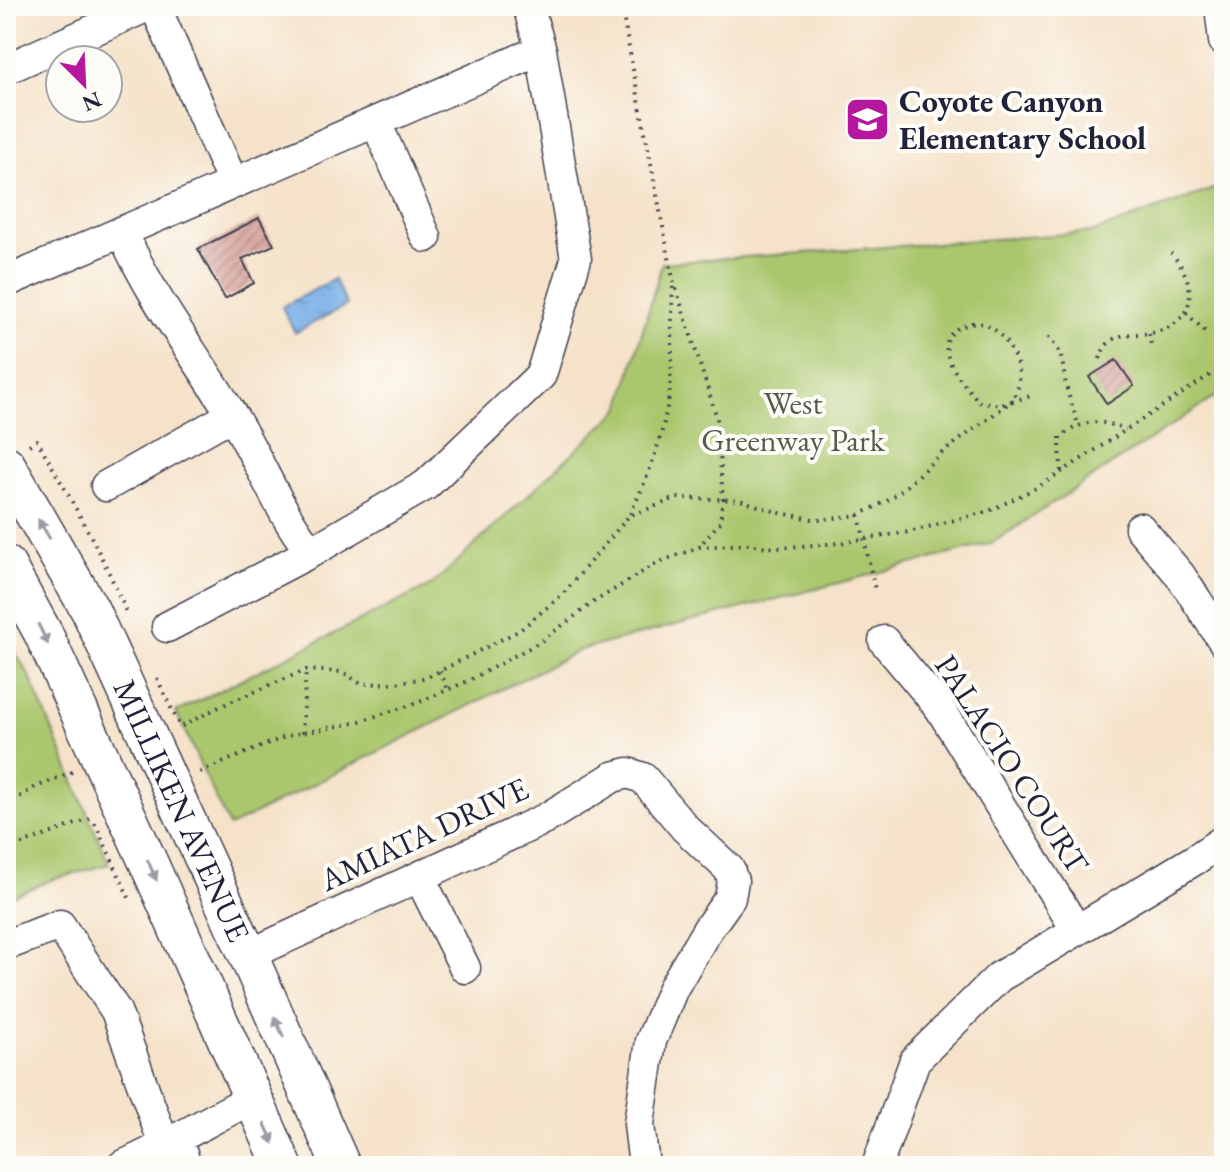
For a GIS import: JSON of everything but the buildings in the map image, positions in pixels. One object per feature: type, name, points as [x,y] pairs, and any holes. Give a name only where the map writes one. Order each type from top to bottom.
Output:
[{"type":"main road","name":"MILLIKEN AVENUE","points":[[6,465],[90,610],[341,1166]]},
{"type":"main road","name":"MILLIKEN AVENUE","points":[[6,565],[43,633],[144,852],[283,1166]]},
{"type":"street","points":[[167,627],[311,552],[426,485],[541,375],[576,259],[541,50],[528,6]]},
{"type":"street","points":[[1220,6],[1224,41]]},
{"type":"street","points":[[6,69],[141,8],[233,183]]},
{"type":"street","points":[[6,282],[541,50]]},
{"type":"street","points":[[376,122],[426,237]]},
{"type":"street","points":[[122,231],[136,266],[232,415],[294,531],[311,552]]},
{"type":"street","points":[[106,486],[232,415]]},
{"type":"street","points":[[1140,528],[1180,575],[1224,642]]},
{"type":"street","name":"PALACIO COURT","points":[[884,641],[940,708],[1076,929]]},
{"type":"street","name":"AMIATA DRIVE","points":[[248,955],[545,819],[613,777],[628,773],[643,778],[685,828],[729,869],[733,881],[730,898],[673,988],[651,1041],[639,1124],[644,1166]]},
{"type":"street","points":[[877,1166],[915,1060],[999,977],[1224,840]]},
{"type":"street","points":[[420,878],[465,968]]},
{"type":"street","points":[[6,945],[60,925],[116,1011],[175,1156]]},
{"type":"street","points":[[122,1166],[175,1156],[206,1121],[253,1098]]},
{"type":"path","points":[[621,6],[673,279],[717,418],[723,499],[720,522],[699,547]]},
{"type":"path","points":[[1100,359],[1104,347],[1115,339],[1132,332],[1149,334],[1170,326],[1186,313],[1191,296],[1190,282],[1183,266],[1171,253]]},
{"type":"path","points":[[180,727],[306,670],[343,672],[361,684],[396,683],[428,677],[520,630],[563,594],[629,516],[653,462],[671,378],[673,279]]},
{"type":"path","points":[[1186,313],[1209,335]]},
{"type":"path","points":[[629,516],[677,498],[740,500],[818,520],[859,515],[887,501],[952,445],[1012,401],[1019,384],[1019,370],[1001,336],[987,325],[972,323],[954,331],[947,342],[948,359],[970,392],[979,402],[1001,405],[1012,401],[1035,395]]},
{"type":"path","points":[[1149,334],[1151,345]]},
{"type":"path","points":[[1048,337],[1058,346],[1064,361],[1065,380],[1078,424]]},
{"type":"path","points":[[200,772],[287,736],[354,723],[448,690],[540,642],[594,602],[657,563],[699,547],[748,544],[775,548],[864,539],[909,532],[989,511],[1040,486],[1224,366]]},
{"type":"path","points":[[1061,471],[1060,437],[1078,424],[1100,421],[1126,429]]},
{"type":"path","points":[[859,515],[875,590]]},
{"type":"path","points":[[302,733],[306,670]]},
{"type":"path","points":[[440,671],[448,690]]},
{"type":"path","points":[[6,805],[45,783],[72,773],[68,761]]},
{"type":"path","points":[[6,850],[92,818]]},
{"type":"green space","name":"West Greenway Park","points":[[1224,186],[1224,391],[992,543],[580,650],[229,827],[176,712],[432,585],[620,409],[662,263],[1094,232]]},
{"type":"green space","points":[[6,637],[30,677],[109,864],[51,880],[6,899]]},
{"type":"water","points":[[334,279],[347,305],[295,333],[282,307]]},
{"type":"place","name":"Coyote Canyon Elementary School","points":[[868,119]]}]
